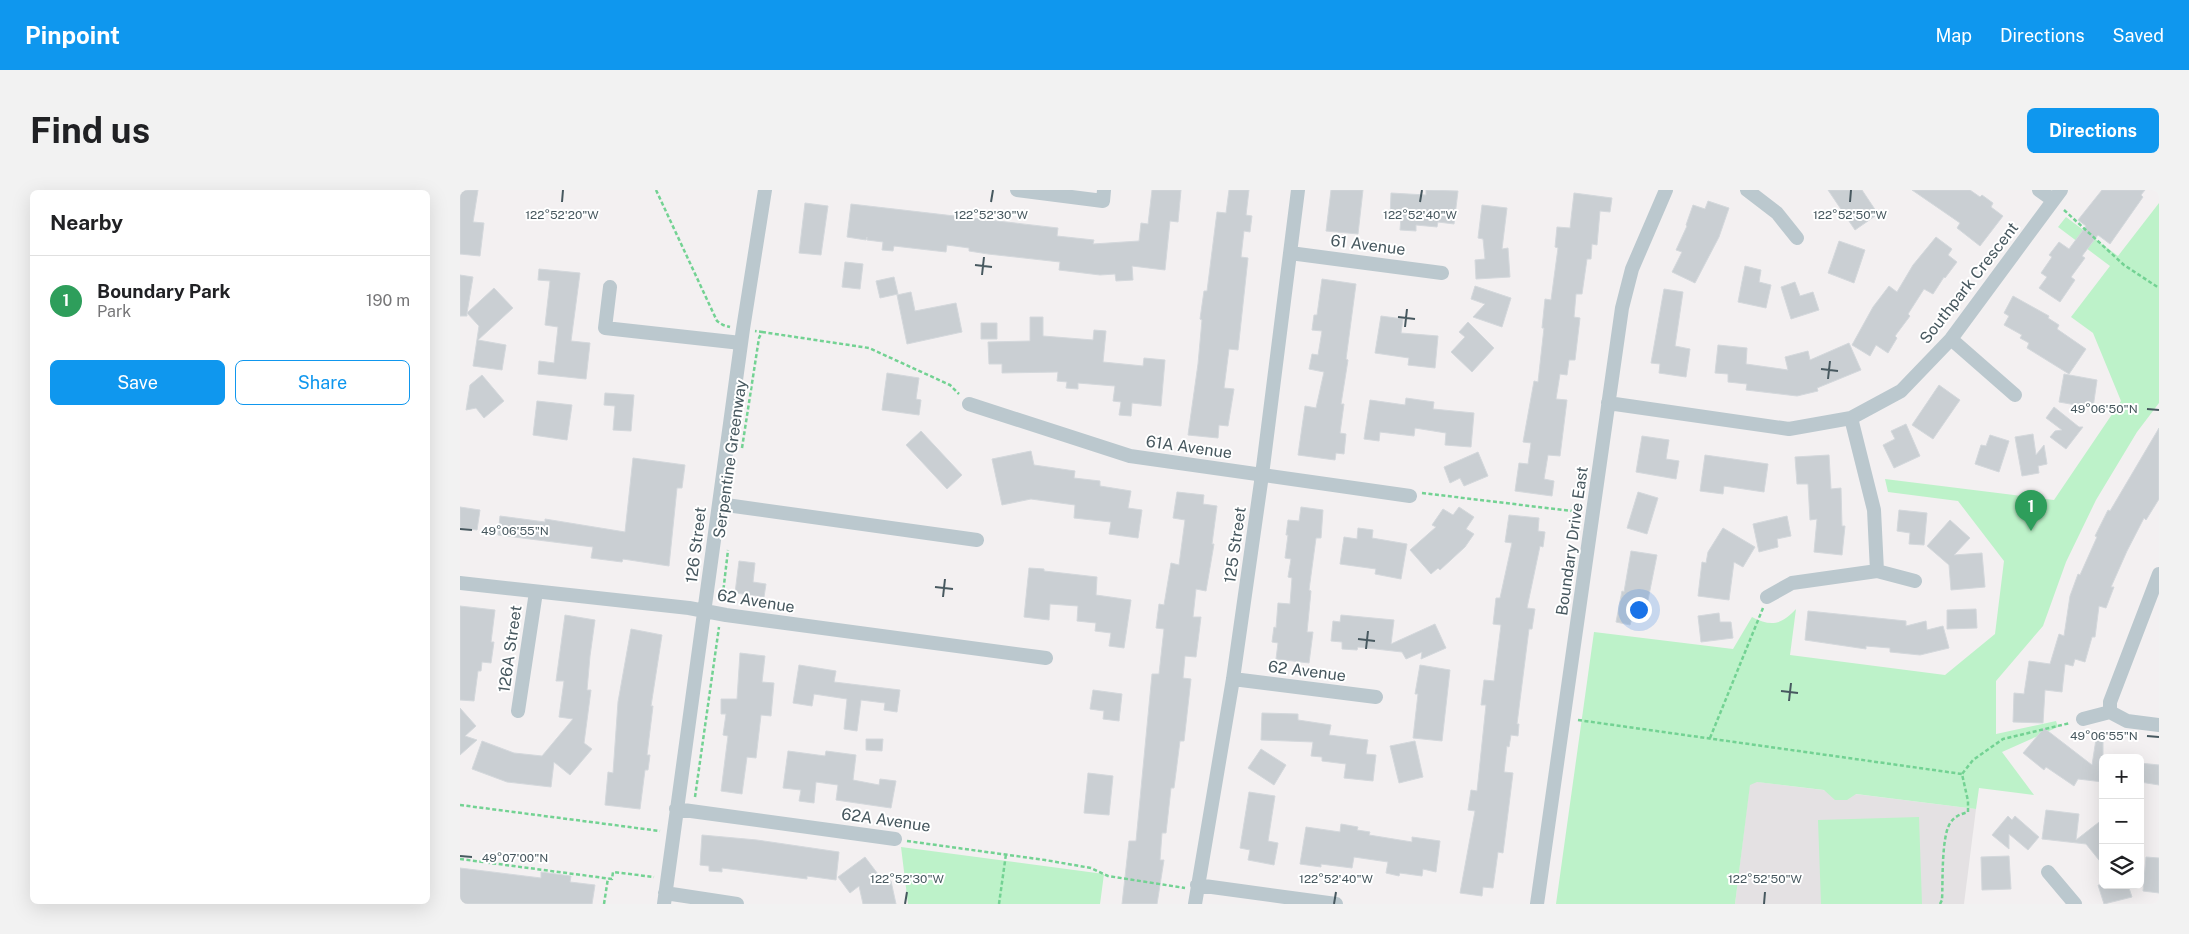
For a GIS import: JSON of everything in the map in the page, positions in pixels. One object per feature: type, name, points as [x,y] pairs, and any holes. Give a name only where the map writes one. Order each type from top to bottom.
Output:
[{"type":"street","name":"126 Street","points":[[665,899],[718,504],[765,190]]},
{"type":"street","points":[[1017,190],[1103,196]]},
{"type":"street","name":"125 Street","points":[[1195,904],[1194,886],[1233,679],[1262,475],[1298,190]]},
{"type":"street","name":"Boundary Drive East","points":[[1537,904],[1622,308],[1632,269],[1666,190]]},
{"type":"street","points":[[1747,190],[1777,213],[1798,238]]},
{"type":"street","points":[[2039,190],[2059,200]]},
{"type":"street","name":"Southpark Crescent","points":[[1608,404],[1789,429],[1851,418],[1901,391],[1951,339],[2059,200]]},
{"type":"street","name":"61 Avenue","points":[[1290,253],[1442,273]]},
{"type":"street","points":[[610,287],[605,328],[741,343]]},
{"type":"street","points":[[1951,339],[2015,395]]},
{"type":"street","name":"61A Avenue","points":[[969,404],[1130,456],[1410,496]]},
{"type":"street","points":[[1851,418],[1874,510],[1877,571]]},
{"type":"street","points":[[718,504],[977,540]]},
{"type":"street","points":[[1767,598],[1792,583],[1877,571],[1915,581]]},
{"type":"street","points":[[2110,712],[2111,696],[2159,574]]},
{"type":"street","name":"62 Avenue","points":[[460,583],[705,610],[726,615],[1046,658]]},
{"type":"street","name":"126A Street","points":[[518,711],[536,592]]},
{"type":"street","name":"62 Avenue","points":[[1233,679],[1376,697]]},
{"type":"street","points":[[2083,719],[2110,712],[2127,720],[2159,724]]},
{"type":"street","name":"62A Avenue","points":[[676,809],[895,839]]},
{"type":"street","points":[[2048,872],[2075,904]]},
{"type":"street","points":[[1194,886],[1336,904]]},
{"type":"street","points":[[665,899],[737,904]]},
{"type":"path","points":[[656,190],[717,321],[728,326]]},
{"type":"path","points":[[2059,200],[2124,265],[2159,288]]},
{"type":"path","points":[[751,330],[869,348],[950,385],[969,404]]},
{"type":"path","name":"Serpentine Greenway","points":[[742,449],[759,338],[762,332]]},
{"type":"path","points":[[1410,496],[1425,492],[1593,514]]},
{"type":"path","name":"Serpentine Greenway","points":[[722,600],[729,544]]},
{"type":"path","points":[[1710,738],[1767,598]]},
{"type":"path","points":[[696,793],[718,632]]},
{"type":"path","points":[[1962,774],[1973,760],[2003,739],[2083,719]]},
{"type":"path","points":[[1577,720],[1962,774]]},
{"type":"path","points":[[1940,904],[1942,900],[1944,847],[1950,823],[1958,815],[1968,812],[1968,800],[1962,774]]},
{"type":"path","points":[[460,805],[660,831]]},
{"type":"path","name":"62A Avenue","points":[[895,839],[1091,868],[1108,876],[1185,888],[1194,886]]},
{"type":"path","points":[[998,904],[1006,854]]},
{"type":"path","points":[[460,859],[612,879],[613,872],[657,878]]},
{"type":"path","points":[[604,904],[608,878]]},
{"type":"shaded area","points":[[1750,781],[1976,809],[1964,904],[1735,904]]},
{"type":"green space","points":[[2159,203],[2159,403],[2137,432],[2096,500],[2066,562],[2043,626],[1996,681],[1996,734],[2056,721],[2058,727],[2002,752],[2034,795],[1979,788],[1976,809],[1856,794],[1847,800],[1835,800],[1824,790],[1757,782],[1750,785],[1735,904],[1556,904],[1594,632],[1733,649],[1752,617],[1765,622],[1775,623],[1796,609],[1790,655],[1945,675],[1995,634],[2004,561],[1958,501],[1888,492],[1885,479],[2054,500],[2121,401],[2093,333],[2071,317],[2110,266],[2058,227],[2066,217],[2118,256]]},
{"type":"green space","points":[[1919,817],[1922,904],[1821,904],[1818,820]]},
{"type":"green space","points":[[901,847],[1104,874],[1100,904],[908,904]]},
{"type":"building","points":[[460,190],[478,190],[473,222],[484,223],[480,256],[460,254]]},
{"type":"building","points":[[1152,190],[1181,190],[1178,222],[1170,221],[1165,270],[1132,266],[1133,280],[1116,281],[1115,274],[1100,275],[1059,270],[1060,262],[988,254],[969,251],[969,248],[947,245],[946,252],[894,246],[893,251],[882,250],[883,242],[867,240],[867,237],[866,240],[847,237],[851,204],[1058,228],[1057,236],[1094,240],[1093,244],[1139,241],[1141,223],[1148,224]]},
{"type":"building","points":[[1229,190],[1249,190],[1246,215],[1252,216],[1250,232],[1244,231],[1241,257],[1248,258],[1238,350],[1229,349],[1224,388],[1234,389],[1228,426],[1219,425],[1218,438],[1188,435],[1198,364],[1202,320],[1200,319],[1204,291],[1207,291],[1217,212],[1226,213]]},
{"type":"building","points":[[1331,190],[1363,190],[1358,234],[1326,231]]},
{"type":"building","points":[[1426,190],[1458,191],[1454,224],[1438,222],[1437,227],[1416,225],[1416,231],[1400,230],[1401,217],[1390,217],[1391,193],[1426,195]]},
{"type":"building","points":[[1828,190],[1862,190],[1878,214],[1855,230]]},
{"type":"building","points":[[1912,190],[1970,190],[1980,197],[1982,195],[1993,203],[1991,207],[2003,216],[1980,246],[1957,228],[1960,223]]},
{"type":"building","points":[[2102,190],[2145,190],[2141,195],[2143,197],[2110,244],[2098,235],[2082,256],[2085,258],[2071,277],[2075,280],[2060,302],[2039,288],[2047,277],[2041,273],[2052,257],[2049,255],[2059,242],[2069,249],[2086,226],[2078,220]]},
{"type":"building","points":[[1574,193],[1612,198],[1610,212],[1600,211],[1597,245],[1592,244],[1591,259],[1587,259],[1582,294],[1576,294],[1574,317],[1580,318],[1575,360],[1569,360],[1567,375],[1560,374],[1556,399],[1567,400],[1560,456],[1548,455],[1544,479],[1554,481],[1552,496],[1515,491],[1519,463],[1528,464],[1531,443],[1523,442],[1534,381],[1538,382],[1545,299],[1551,300],[1558,248],[1555,247],[1557,227],[1570,228]]},
{"type":"building","points":[[1708,201],[1729,208],[1719,237],[1695,283],[1672,272],[1682,252],[1676,250],[1687,226],[1693,205],[1705,209]]},
{"type":"building","points":[[805,203],[828,206],[821,255],[799,253]]},
{"type":"building","points":[[1482,205],[1507,208],[1502,249],[1508,248],[1510,277],[1476,279],[1475,260],[1485,259],[1483,239],[1478,238]]},
{"type":"building","points":[[1936,237],[1952,249],[1948,255],[1957,262],[1933,294],[1924,289],[1908,314],[1910,316],[1895,336],[1897,338],[1888,353],[1876,345],[1870,356],[1852,345],[1873,307],[1889,286],[1897,292],[1913,265]]},
{"type":"building","points":[[1839,241],[1865,250],[1854,283],[1828,273]]},
{"type":"building","points":[[845,262],[863,264],[860,289],[842,287]]},
{"type":"building","points":[[1745,266],[1761,270],[1759,282],[1771,285],[1766,308],[1738,302]]},
{"type":"building","points":[[539,269],[580,273],[571,341],[590,343],[586,379],[538,374],[539,361],[554,363],[558,327],[545,325],[550,281],[538,280]]},
{"type":"building","points":[[460,275],[473,277],[467,316],[460,316]]},
{"type":"building","points":[[894,277],[898,294],[880,298],[876,281]]},
{"type":"building","points":[[1322,279],[1356,284],[1341,404],[1344,404],[1340,433],[1346,434],[1344,454],[1336,453],[1335,460],[1298,455],[1305,406],[1316,408],[1324,372],[1309,369],[1312,354],[1318,355],[1322,331],[1312,330],[1314,315],[1317,315]]},
{"type":"building","points":[[1795,282],[1800,296],[1813,292],[1819,310],[1791,319],[1781,287]]},
{"type":"building","points":[[1475,286],[1511,298],[1502,327],[1473,317],[1485,304],[1471,299]]},
{"type":"building","points":[[494,288],[513,308],[478,340],[506,345],[502,370],[473,366],[479,326],[467,313]]},
{"type":"building","points":[[1664,289],[1683,292],[1675,346],[1690,349],[1686,377],[1659,373],[1660,364],[1651,363]]},
{"type":"building","points":[[911,292],[915,311],[956,303],[962,332],[907,344],[897,295]]},
{"type":"building","points":[[2013,296],[2049,316],[2048,318],[2059,325],[2057,329],[2086,349],[2069,374],[2027,348],[2029,343],[2020,338],[2022,335],[2004,325],[2009,316],[2004,313]]},
{"type":"building","points":[[1381,316],[1403,319],[1401,333],[1438,336],[1435,368],[1408,365],[1409,358],[1375,353]]},
{"type":"building","points":[[1030,317],[1043,317],[1043,336],[1093,340],[1094,330],[1106,331],[1103,362],[1143,366],[1144,358],[1165,360],[1161,406],[1132,403],[1131,416],[1119,415],[1121,402],[1113,401],[1115,386],[1078,383],[1078,389],[1066,388],[1067,382],[1057,381],[1058,372],[1002,373],[1002,364],[989,364],[988,342],[1030,341]]},
{"type":"building","points":[[1468,322],[1494,348],[1472,372],[1451,352],[1465,337],[1459,332]]},
{"type":"building","points":[[981,323],[997,323],[997,339],[981,339]]},
{"type":"building","points":[[1849,343],[1861,370],[1817,388],[1818,391],[1797,396],[1746,390],[1747,384],[1728,382],[1728,374],[1715,373],[1718,345],[1747,348],[1746,364],[1788,370],[1785,357],[1808,351],[1810,360]]},
{"type":"building","points":[[887,373],[919,378],[916,399],[921,400],[919,415],[882,410]]},
{"type":"building","points":[[2064,374],[2097,380],[2093,408],[2059,402]]},
{"type":"building","points":[[482,375],[504,401],[484,418],[476,408],[466,410],[470,385]]},
{"type":"building","points":[[1939,385],[1960,400],[1933,439],[1912,425]]},
{"type":"building","points":[[605,393],[634,395],[631,431],[613,430],[615,406],[604,405]]},
{"type":"building","points":[[1406,398],[1434,402],[1433,409],[1474,413],[1471,447],[1445,445],[1446,433],[1415,428],[1414,436],[1380,432],[1379,441],[1364,439],[1370,400],[1405,405]]},
{"type":"building","points":[[537,401],[572,405],[567,440],[533,435]]},
{"type":"building","points":[[2054,407],[2079,427],[2083,427],[2066,449],[2050,437],[2055,431],[2062,430],[2046,418]]},
{"type":"building","points":[[1906,424],[1920,456],[1894,468],[1883,445],[1895,439],[1891,431]]},
{"type":"building","points":[[2159,428],[2159,499],[2146,520],[2144,518],[2127,551],[2111,587],[2114,587],[2106,608],[2099,606],[2095,637],[2092,637],[2085,662],[2075,659],[2073,666],[2065,664],[2062,692],[2045,690],[2043,723],[2013,722],[2014,693],[2024,694],[2029,661],[2050,664],[2059,634],[2064,636],[2070,596],[2078,574],[2080,575],[2097,537],[2095,536],[2108,510],[2110,511]]},
{"type":"building","points":[[921,431],[962,475],[947,489],[906,445]]},
{"type":"building","points":[[2033,434],[2036,455],[2044,445],[2047,464],[2038,466],[2039,473],[2022,476],[2015,437]]},
{"type":"building","points":[[1990,435],[2009,441],[1999,472],[1975,464],[1981,445],[1986,446]]},
{"type":"building","points":[[1642,436],[1669,440],[1666,459],[1679,461],[1676,479],[1636,472]]},
{"type":"building","points":[[1031,451],[1034,465],[1075,471],[1074,478],[1100,481],[1100,486],[1131,491],[1128,508],[1142,510],[1138,538],[1109,534],[1111,522],[1074,518],[1075,505],[1031,499],[1002,505],[992,459]]},
{"type":"building","points":[[1478,452],[1488,476],[1464,486],[1460,478],[1450,483],[1444,467]]},
{"type":"building","points":[[1705,455],[1768,464],[1764,492],[1724,486],[1723,494],[1700,491]]},
{"type":"building","points":[[1829,455],[1831,489],[1841,488],[1842,526],[1845,526],[1842,555],[1814,552],[1817,519],[1810,520],[1808,484],[1797,484],[1795,457]]},
{"type":"building","points":[[633,458],[685,465],[682,488],[677,488],[669,566],[623,559],[622,562],[591,558],[593,547],[498,535],[500,516],[545,522],[545,519],[625,532]]},
{"type":"building","points":[[1177,492],[1204,495],[1203,504],[1217,506],[1212,544],[1214,544],[1206,591],[1196,589],[1193,617],[1201,617],[1196,657],[1185,656],[1183,678],[1191,679],[1184,741],[1180,741],[1174,788],[1171,788],[1166,833],[1162,833],[1160,860],[1164,860],[1157,904],[1122,904],[1129,841],[1136,841],[1152,674],[1159,674],[1164,629],[1156,628],[1159,604],[1164,605],[1171,563],[1179,565],[1185,520],[1173,518]]},
{"type":"building","points":[[1638,492],[1658,498],[1647,534],[1627,528]]},
{"type":"building","points":[[460,507],[480,510],[477,530],[460,528]]},
{"type":"building","points":[[1301,507],[1323,510],[1321,538],[1316,538],[1309,590],[1311,591],[1307,632],[1313,632],[1309,663],[1276,659],[1278,643],[1272,642],[1274,627],[1276,628],[1278,603],[1290,604],[1292,578],[1288,577],[1291,559],[1285,558],[1288,520],[1299,521]]},
{"type":"building","points":[[1459,507],[1474,517],[1466,529],[1474,534],[1465,547],[1440,570],[1438,568],[1431,574],[1410,550],[1436,527],[1432,525],[1443,509],[1453,515]]},
{"type":"building","points":[[1899,510],[1927,513],[1924,545],[1909,544],[1910,533],[1897,531]]},
{"type":"building","points":[[1509,515],[1539,518],[1538,531],[1545,532],[1543,547],[1540,546],[1527,608],[1535,609],[1532,629],[1529,629],[1517,724],[1519,724],[1518,736],[1511,735],[1509,747],[1507,746],[1504,772],[1513,773],[1503,853],[1498,852],[1493,888],[1483,887],[1482,896],[1460,893],[1475,811],[1468,810],[1471,790],[1477,791],[1486,705],[1481,705],[1484,680],[1494,681],[1501,625],[1493,624],[1496,598],[1500,598],[1512,543],[1505,542]]},
{"type":"building","points":[[1787,516],[1791,536],[1777,539],[1778,547],[1759,552],[1753,524]]},
{"type":"building","points":[[1950,520],[1970,538],[1954,555],[1982,553],[1985,587],[1951,590],[1949,565],[1927,546]]},
{"type":"building","points":[[1358,528],[1373,530],[1372,538],[1407,544],[1401,579],[1375,574],[1376,569],[1340,564],[1344,537],[1357,539]]},
{"type":"building","points":[[1723,528],[1755,547],[1743,567],[1734,562],[1729,600],[1698,596],[1702,562],[1706,563],[1708,552]]},
{"type":"building","points":[[1631,551],[1657,555],[1644,620],[1632,618],[1630,625],[1616,622],[1622,591],[1624,592]]},
{"type":"building","points":[[739,561],[755,563],[753,582],[766,584],[764,597],[735,593]]},
{"type":"building","points":[[1029,568],[1097,577],[1096,595],[1131,600],[1124,648],[1109,646],[1111,633],[1095,631],[1096,623],[1077,621],[1078,606],[1050,604],[1049,620],[1024,617]]},
{"type":"building","points":[[460,606],[495,610],[491,642],[494,642],[491,663],[482,662],[481,671],[478,671],[474,701],[460,700]]},
{"type":"building","points":[[1976,609],[1977,628],[1947,629],[1947,610]]},
{"type":"building","points":[[1808,611],[1906,621],[1906,626],[1926,621],[1927,630],[1943,626],[1949,648],[1920,655],[1890,652],[1890,648],[1866,646],[1866,649],[1805,640]]},
{"type":"building","points":[[1719,613],[1720,622],[1731,622],[1733,638],[1701,642],[1698,616]]},
{"type":"building","points":[[565,615],[595,620],[587,690],[591,690],[584,743],[592,749],[570,775],[554,762],[551,787],[507,782],[472,769],[482,741],[514,753],[542,756],[573,719],[559,717],[564,681],[556,681]]},
{"type":"building","points":[[1341,615],[1394,620],[1391,644],[1435,624],[1446,648],[1421,659],[1422,652],[1406,659],[1402,652],[1358,647],[1357,650],[1342,649],[1342,642],[1331,641],[1333,621],[1340,622]]},
{"type":"building","points":[[631,629],[662,635],[651,706],[653,706],[647,755],[650,755],[648,770],[645,770],[640,809],[605,805],[608,772],[613,773],[618,702]]},
{"type":"building","points":[[740,653],[765,656],[762,682],[774,683],[771,716],[761,715],[756,758],[747,757],[742,794],[721,791],[728,736],[723,735],[726,714],[721,714],[721,699],[737,699]]},
{"type":"building","points":[[799,665],[836,671],[834,682],[900,690],[897,712],[884,710],[885,703],[861,700],[857,731],[844,729],[847,699],[814,694],[812,706],[793,703]]},
{"type":"building","points":[[1420,665],[1450,670],[1442,741],[1413,738],[1418,694],[1415,694]]},
{"type":"building","points":[[1093,690],[1122,694],[1119,721],[1103,719],[1104,711],[1090,709]]},
{"type":"building","points":[[460,708],[476,726],[465,736],[477,740],[460,755]]},
{"type":"building","points":[[1262,713],[1298,714],[1298,720],[1331,725],[1329,735],[1368,740],[1366,754],[1376,755],[1373,781],[1344,778],[1346,764],[1322,761],[1322,757],[1311,756],[1313,742],[1261,740]]},
{"type":"building","points":[[2044,728],[2092,765],[2096,739],[2103,740],[2103,754],[2099,754],[2099,782],[2078,779],[2074,786],[2046,767],[2044,770],[2023,753]]},
{"type":"building","points":[[866,739],[883,739],[882,751],[866,750]]},
{"type":"building","points":[[1415,741],[1423,777],[1399,783],[1390,746]]},
{"type":"building","points":[[1261,749],[1286,765],[1274,785],[1248,768]]},
{"type":"building","points":[[788,751],[825,756],[826,751],[856,755],[853,780],[879,785],[880,779],[896,781],[891,808],[836,800],[838,785],[816,782],[814,803],[799,801],[801,790],[783,788]]},
{"type":"building","points":[[2144,763],[2159,765],[2159,785],[2144,783]]},
{"type":"building","points":[[1088,773],[1113,776],[1109,815],[1084,813]]},
{"type":"building","points":[[1249,792],[1275,796],[1268,841],[1278,843],[1274,865],[1248,860],[1250,850],[1240,848]]},
{"type":"building","points":[[2046,810],[2079,814],[2076,840],[2099,822],[2099,860],[2086,844],[2042,839]]},
{"type":"building","points":[[2008,816],[2012,820],[2015,816],[2039,837],[2028,850],[2009,834],[2009,849],[1992,835]]},
{"type":"building","points":[[1341,824],[1358,827],[1357,830],[1370,832],[1369,835],[1412,842],[1412,837],[1440,841],[1436,872],[1423,869],[1422,876],[1400,873],[1399,876],[1386,873],[1388,862],[1354,857],[1352,868],[1321,864],[1321,867],[1300,864],[1306,827],[1340,832]]},
{"type":"building","points":[[702,835],[757,840],[839,852],[836,880],[807,876],[807,879],[722,868],[722,872],[709,871],[709,866],[700,865]]},
{"type":"building","points":[[2009,856],[2011,889],[1982,890],[1981,857]]},
{"type":"building","points":[[865,857],[884,882],[891,881],[896,904],[863,904],[859,886],[850,893],[838,877]]},
{"type":"building","points":[[2146,857],[2159,858],[2159,893],[2143,891]]},
{"type":"building","points":[[460,868],[541,878],[541,872],[571,876],[570,882],[595,885],[592,904],[460,904]]},
{"type":"building","points":[[2099,889],[2129,889],[2132,897],[2104,904]]},
{"type":"place","name":"Boundary Park","points":[[2031,531]]}]
